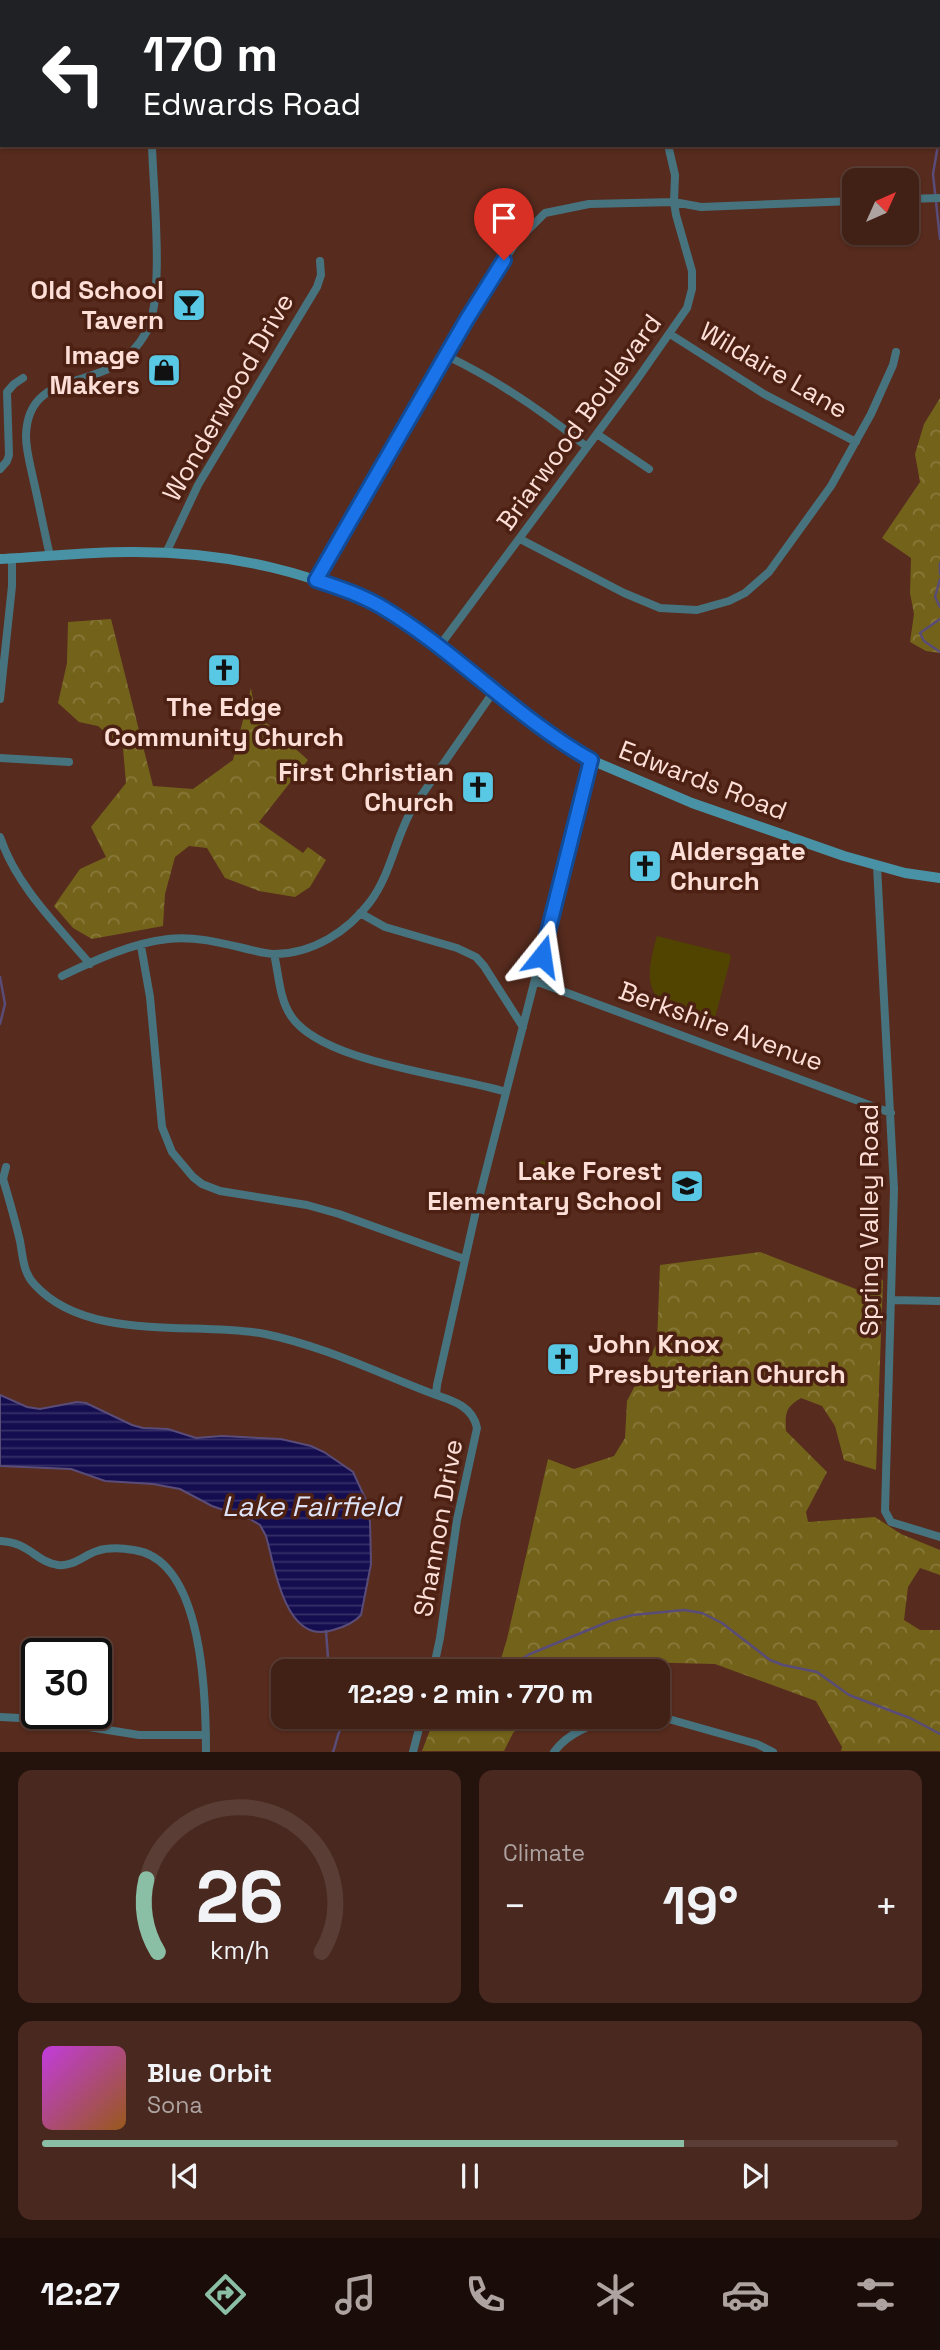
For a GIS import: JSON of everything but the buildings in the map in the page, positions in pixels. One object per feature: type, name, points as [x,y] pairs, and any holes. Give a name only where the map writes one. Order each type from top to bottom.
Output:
[{"type":"street","points":[[50,556],[27,447],[27,425],[32,410],[47,392],[64,383],[113,367],[134,350],[147,329],[155,302],[152,147]]},
{"type":"street","name":"Briarwood Boulevard","points":[[438,648],[687,308],[693,280],[674,202],[674,175],[668,147]]},
{"type":"street","points":[[919,199],[937,198]]},
{"type":"street","points":[[316,580],[467,319],[522,234],[545,213],[589,204],[674,202],[701,207],[842,201]]},
{"type":"street","name":"Wonderwood Drive","points":[[166,553],[198,485],[317,287],[321,275],[320,261]]},
{"type":"street","name":"Wildaire Lane","points":[[670,334],[764,394],[856,442]]},
{"type":"street","points":[[520,539],[650,605],[681,611],[706,609],[729,601],[745,593],[769,572],[831,486],[886,383],[897,352]]},
{"type":"street","points":[[447,356],[529,404],[587,447]]},
{"type":"street","points":[[0,469],[9,455],[7,392],[23,378]]},
{"type":"street","points":[[597,434],[649,469]]},
{"type":"street","name":"Edwards Road","points":[[0,559],[126,552],[166,553],[229,560],[347,590],[405,622],[556,739],[591,760],[692,803],[844,856],[877,866],[940,878]]},
{"type":"street","points":[[0,699],[12,586],[12,559]]},
{"type":"street","points":[[62,976],[118,952],[166,939],[190,938],[219,942],[274,954],[306,948],[345,929],[360,914],[382,882],[403,825],[412,809],[494,691]]},
{"type":"street","points":[[0,758],[69,762]]},
{"type":"street","points":[[436,1395],[464,1259],[591,760]]},
{"type":"street","points":[[0,837],[8,858],[24,883],[90,964]]},
{"type":"street","name":"Spring Valley Road","points":[[877,866],[894,1189],[885,1511],[891,1522],[940,1537]]},
{"type":"street","points":[[360,914],[385,927],[457,948],[476,957],[523,1027]]},
{"type":"street","points":[[141,946],[150,997],[162,1127],[172,1152],[193,1177],[220,1191],[339,1213],[464,1259]]},
{"type":"street","points":[[274,954],[287,1009],[299,1026],[321,1042],[354,1055],[506,1092]]},
{"type":"street","name":"Berkshire Avenue","points":[[535,981],[891,1113]]},
{"type":"street","name":"Shannon Drive","points":[[6,1167],[3,1179],[27,1274],[37,1288],[58,1303],[75,1311],[115,1322],[159,1328],[266,1334],[317,1349],[467,1409],[475,1419],[477,1429],[457,1520],[436,1659]]},
{"type":"street","points":[[891,1300],[940,1301]]},
{"type":"street","points":[[0,1541],[20,1544],[57,1565],[74,1563],[101,1549],[122,1548],[146,1553],[165,1565],[173,1575],[197,1631],[206,1752]]},
{"type":"street","points":[[0,1717],[39,1718],[139,1735],[206,1735]]},
{"type":"street","points":[[670,1719],[757,1744],[773,1752]]},
{"type":"street","points":[[413,1752],[419,1729]]},
{"type":"street","points":[[554,1752],[567,1739],[584,1729]]},
{"type":"green space","points":[[940,398],[940,653],[926,651],[910,642],[914,614],[910,593],[911,558],[882,538],[920,482],[915,454],[924,424]]},
{"type":"green space","points":[[111,619],[153,786],[193,789],[233,760],[251,688],[255,713],[308,760],[259,822],[303,853],[308,847],[326,860],[310,887],[295,897],[259,891],[225,878],[207,848],[189,846],[175,857],[165,894],[163,926],[92,939],[73,928],[54,906],[80,869],[106,857],[91,827],[126,783],[123,748],[98,726],[79,722],[58,703],[67,663],[68,622]]},
{"type":"green space","points":[[657,936],[729,954],[731,957],[712,1029],[666,1006],[652,988],[651,958]]},
{"type":"green space","points":[[540,1161],[561,1163],[553,1183],[543,1184]]},
{"type":"green space","points":[[760,1252],[861,1291],[883,1280],[876,1470],[844,1460],[835,1426],[822,1406],[801,1398],[796,1401],[787,1412],[786,1431],[827,1472],[806,1512],[808,1522],[875,1517],[901,1534],[940,1550],[940,1575],[920,1568],[908,1587],[904,1620],[920,1630],[940,1630],[940,1751],[841,1751],[842,1747],[816,1701],[715,1664],[670,1663],[670,1659],[501,1659],[548,1459],[574,1469],[614,1456],[625,1438],[627,1401],[657,1343],[660,1265]]},
{"type":"green space","points":[[430,1729],[518,1729],[504,1751],[422,1751]]},
{"type":"water","name":"Lake Fairfield","points":[[0,1395],[27,1407],[40,1409],[77,1402],[86,1403],[132,1425],[168,1429],[196,1438],[222,1436],[281,1439],[324,1452],[353,1472],[366,1500],[370,1522],[371,1564],[361,1615],[333,1630],[317,1632],[304,1626],[293,1615],[285,1601],[266,1536],[260,1525],[212,1506],[180,1489],[153,1484],[105,1481],[71,1469],[0,1466]]},
{"type":"waterway","points":[[938,147],[933,174],[940,239]]},
{"type":"waterway","points":[[940,563],[940,574]]},
{"type":"waterway","points":[[940,579],[935,597],[940,607]]},
{"type":"waterway","points":[[940,619],[920,633],[924,641],[940,652]]},
{"type":"waterway","points":[[0,977],[5,1004],[0,1024]]},
{"type":"waterway","points":[[521,1659],[610,1621],[633,1615],[684,1610],[702,1613],[722,1623],[770,1660],[817,1672],[849,1695],[910,1718],[940,1734]]},
{"type":"waterway","points":[[326,1631],[328,1659]]},
{"type":"waterway","points":[[333,1752],[340,1729]]},
{"type":"place","name":"Old School Tavern","points":[[189,305]]},
{"type":"place","name":"Image Makers","points":[[164,370]]},
{"type":"place","name":"The Edge Community Church","points":[[224,670]]},
{"type":"place","name":"First Christian Church","points":[[478,787]]},
{"type":"place","name":"Aldersgate Church","points":[[645,866]]},
{"type":"place","name":"Lake Forest Elementary School","points":[[687,1186]]},
{"type":"place","name":"John Knox Presbyterian Church","points":[[563,1359]]},
{"type":"route","points":[[504,260],[316,580],[364,598],[405,622],[547,733],[591,760],[542,956]]}]
